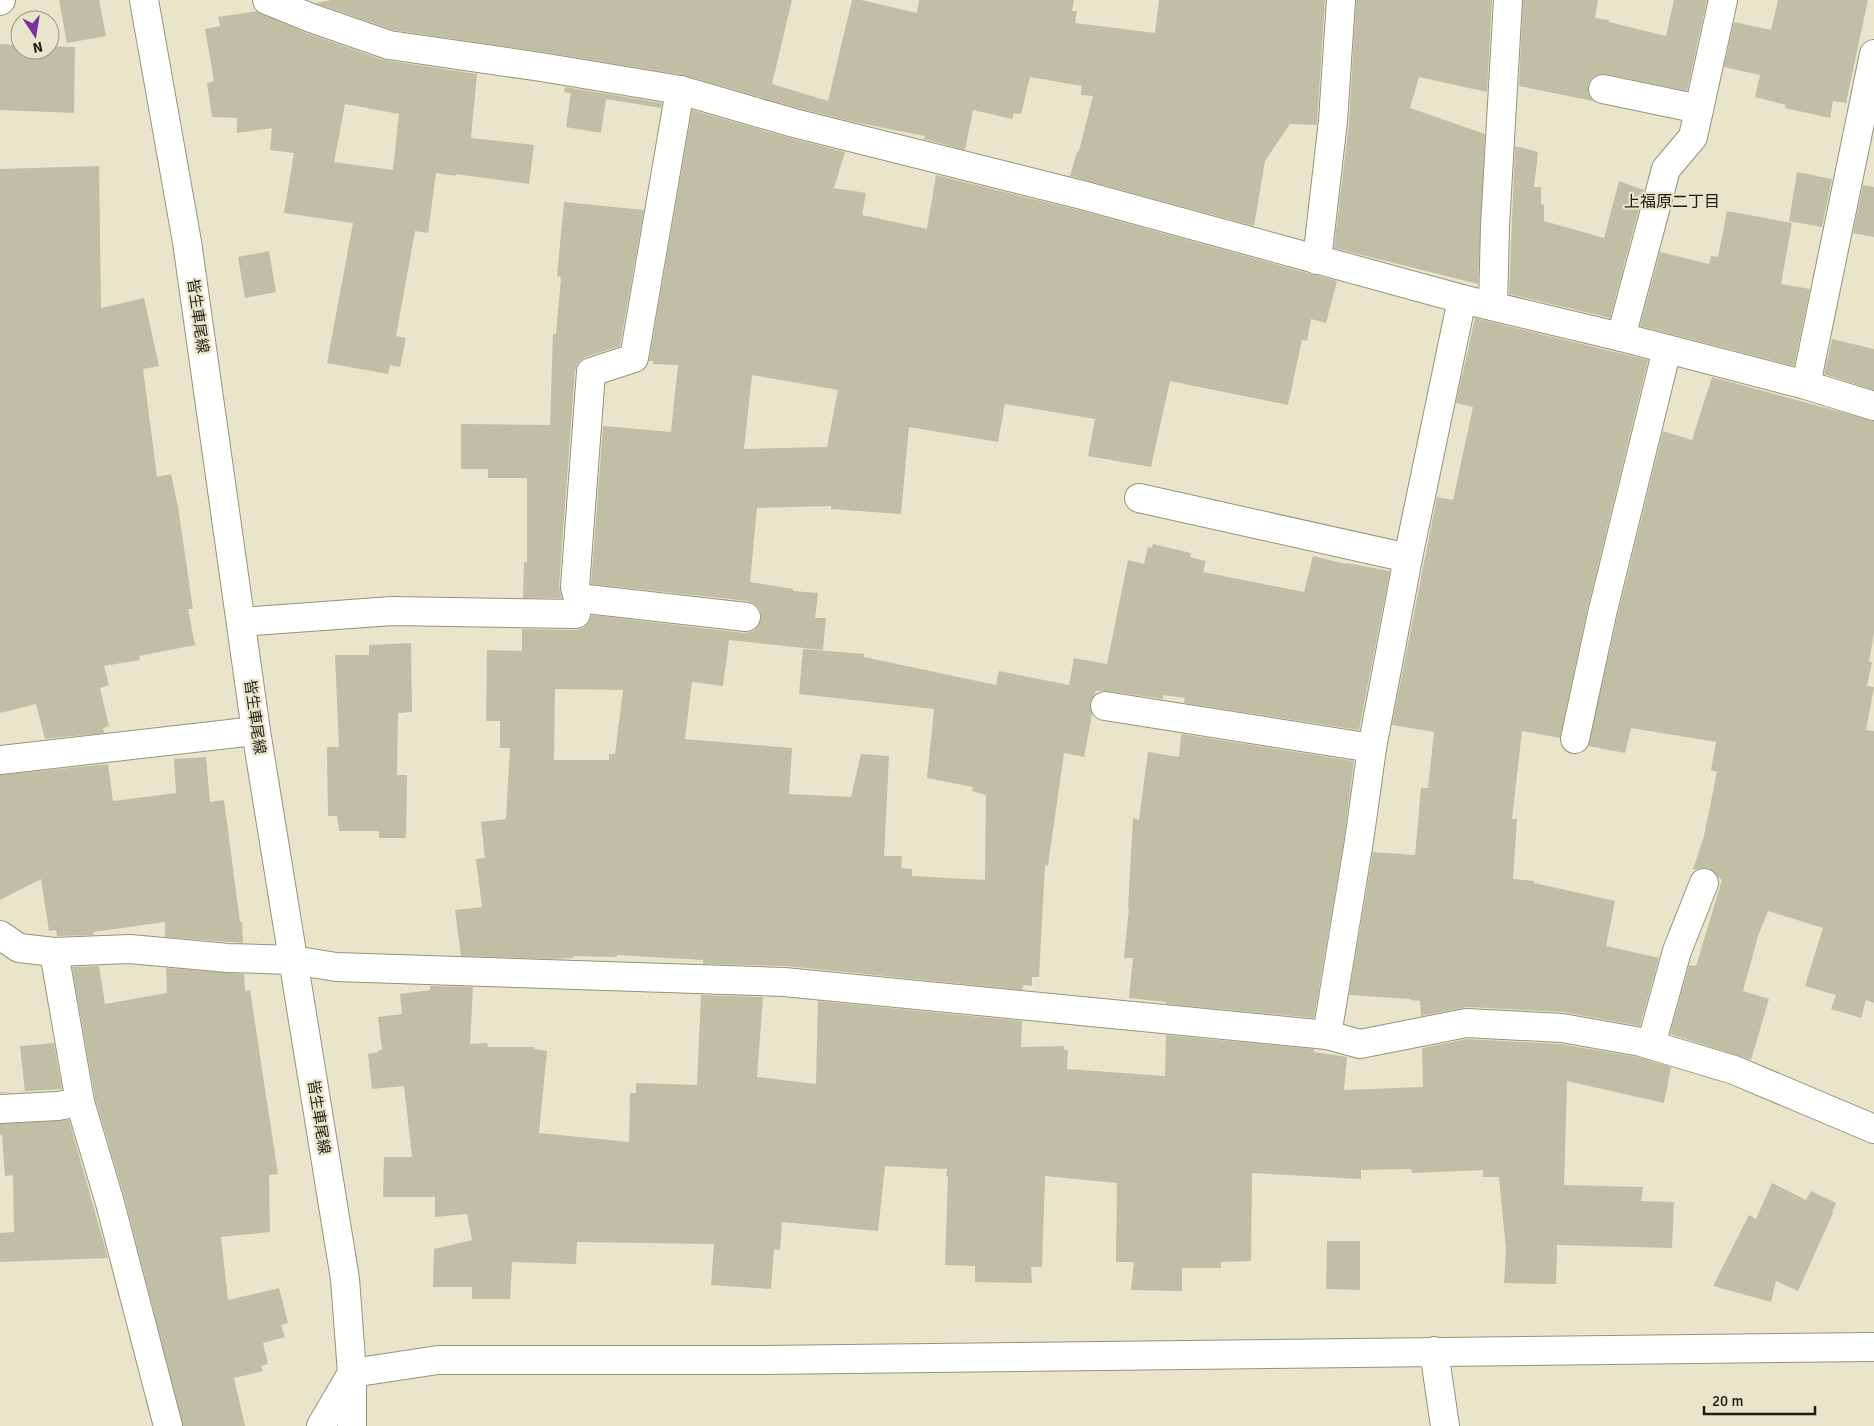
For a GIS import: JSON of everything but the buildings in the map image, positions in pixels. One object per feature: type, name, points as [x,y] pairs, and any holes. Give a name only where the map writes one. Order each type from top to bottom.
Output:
[{"type":"street","name":"皆生車尾線","points":[[144,0],[187,242],[256,731],[345,1280],[352,1374],[352,1426]]},
{"type":"street","points":[[267,0],[311,18],[389,45],[680,90],[794,123],[1072,193],[1462,298],[1806,385],[1874,406]]},
{"type":"street","points":[[1318,260],[1333,121],[1341,0]]},
{"type":"street","points":[[1493,306],[1495,226],[1508,0]]},
{"type":"street","points":[[1621,337],[1666,169],[1693,137],[1723,0]]},
{"type":"street","points":[[1806,385],[1874,54]]},
{"type":"street","points":[[1603,89],[1699,109]]},
{"type":"street","points":[[241,622],[392,611],[576,614],[578,598],[575,587],[591,372],[634,358],[680,90]]},
{"type":"street","points":[[1327,1035],[1359,841],[1372,748],[1408,558],[1462,298]]},
{"type":"street","points":[[1575,739],[1602,614],[1667,349]]},
{"type":"street","points":[[1140,498],[1408,558]]},
{"type":"street","points":[[578,598],[746,617]]},
{"type":"street","points":[[1105,706],[1372,748]]},
{"type":"street","points":[[0,760],[256,731]]},
{"type":"street","points":[[1651,1045],[1677,951],[1704,883]]},
{"type":"street","points":[[0,935],[19,948],[54,952],[130,949],[228,958],[293,960],[336,968],[784,982],[1327,1035],[1360,1044],[1466,1024],[1562,1028],[1651,1045],[1734,1070],[1874,1129]]},
{"type":"street","points":[[54,952],[80,1102],[110,1203],[168,1426]]},
{"type":"street","points":[[0,1108],[58,1106],[80,1102]]},
{"type":"street","points":[[321,1426],[352,1374],[438,1360],[756,1360],[1874,1347]]},
{"type":"street","points":[[1434,1351],[1446,1426]]},
{"type":"district","name":"上福原二丁目","points":[[1672,202]]}]
